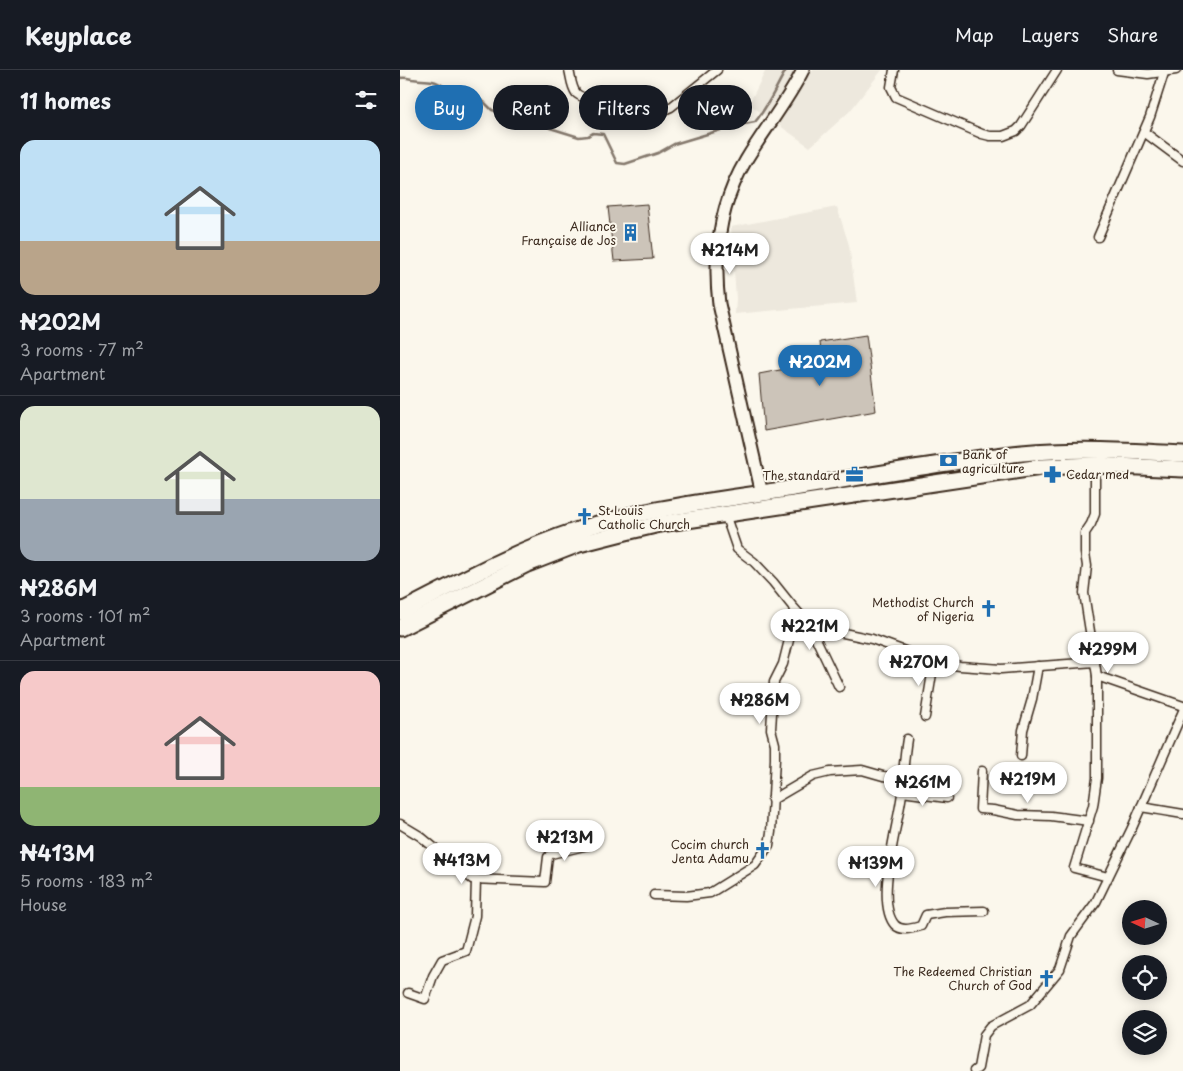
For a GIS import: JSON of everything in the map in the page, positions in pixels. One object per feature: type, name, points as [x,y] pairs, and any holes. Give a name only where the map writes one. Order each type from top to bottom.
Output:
[{"type":"highway","points":[[400,612],[548,540],[576,530],[638,514],[1040,451],[1095,449],[1183,454]]},
{"type":"highway","points":[[1040,451],[1041,467]]},
{"type":"highway","points":[[400,628],[504,575],[547,556],[626,532],[660,524],[1041,467],[1095,465],[1183,469]]},
{"type":"highway","points":[[935,466],[938,482]]},
{"type":"street","points":[[569,70],[576,92],[586,99],[651,112],[671,107],[717,70]]},
{"type":"street","points":[[762,494],[719,304],[716,284],[717,252],[726,206],[738,176],[803,70]]},
{"type":"street","points":[[894,70],[890,86],[896,97],[982,134],[997,137],[1011,134],[1021,126],[1057,70]]},
{"type":"street","points":[[1117,70],[1148,74],[1176,70]]},
{"type":"street","points":[[1098,237],[1144,132],[1164,73]]},
{"type":"street","points":[[1144,132],[1183,161]]},
{"type":"street","points":[[1095,465],[1095,514],[1085,532],[1087,566],[1084,593],[1097,676],[1097,778],[1093,806],[1074,868],[1108,877]]},
{"type":"street","points":[[725,514],[737,549],[754,562],[810,626],[839,687]]},
{"type":"street","points":[[654,895],[686,896],[710,893],[755,865],[769,845],[772,832],[775,744],[771,729],[774,682],[783,664],[795,616],[793,607]]},
{"type":"street","points":[[810,626],[872,639],[934,661],[960,666],[1001,669],[1095,662]]},
{"type":"street","points":[[925,717],[934,661]]},
{"type":"street","points":[[1021,756],[1022,730],[1032,699],[1038,666]]},
{"type":"street","points":[[1097,676],[1183,706]]},
{"type":"street","points":[[986,1071],[976,1069],[984,1035],[992,1026],[1030,1005],[1060,969],[1071,936],[1096,902],[1141,807],[1183,711]]},
{"type":"street","points":[[908,739],[902,778],[902,792],[887,877],[888,911],[895,925],[900,929],[921,926],[926,915],[945,912],[984,911]]},
{"type":"street","points":[[772,800],[813,776],[830,772],[862,770],[902,778]]},
{"type":"street","points":[[982,771],[980,809],[1018,815],[1051,816],[1089,821]]},
{"type":"street","points":[[902,792],[947,798]]},
{"type":"street","points":[[1141,807],[1183,814]]},
{"type":"street","points":[[400,824],[420,836],[472,878],[476,879],[545,882],[548,857],[551,854],[588,845]]},
{"type":"street","points":[[408,993],[425,999],[433,976],[442,960],[466,951],[475,916],[476,879]]},
{"type":"shaded area","points":[[766,70],[882,70],[850,111],[810,147],[752,106],[752,98]]},
{"type":"shaded area","points":[[837,207],[849,245],[857,303],[735,314],[736,299],[731,227]]},
{"type":"building","name":"Alliance Française de Jos","points":[[647,204],[653,259],[614,261],[608,207]]},
{"type":"building","points":[[866,335],[876,411],[764,431],[759,374],[822,362],[820,342]]},
{"type":"waterway","points":[[400,78],[431,81],[449,90],[457,89],[484,102],[492,110],[499,112],[513,110],[525,112],[535,116],[550,128],[579,137],[588,136],[593,133],[603,134],[617,163],[625,164],[658,153],[674,144],[734,126],[755,122],[786,70]]},
{"type":"place","name":"Alliance Française de Jos","points":[[630,233]]},
{"type":"place","name":"Bank of agriculture","points":[[948,461]]},
{"type":"place","name":"Cedar med","points":[[1052,474]]},
{"type":"place","name":"The standard","points":[[854,475]]},
{"type":"place","name":"St Louis Catholic Church","points":[[584,517]]},
{"type":"place","name":"Methodist Church of Nigeria","points":[[988,609]]},
{"type":"place","name":"Cocim church Jenta Adamu","points":[[763,851]]},
{"type":"place","name":"The Redeemed Christian Church of God","points":[[1046,978]]}]
